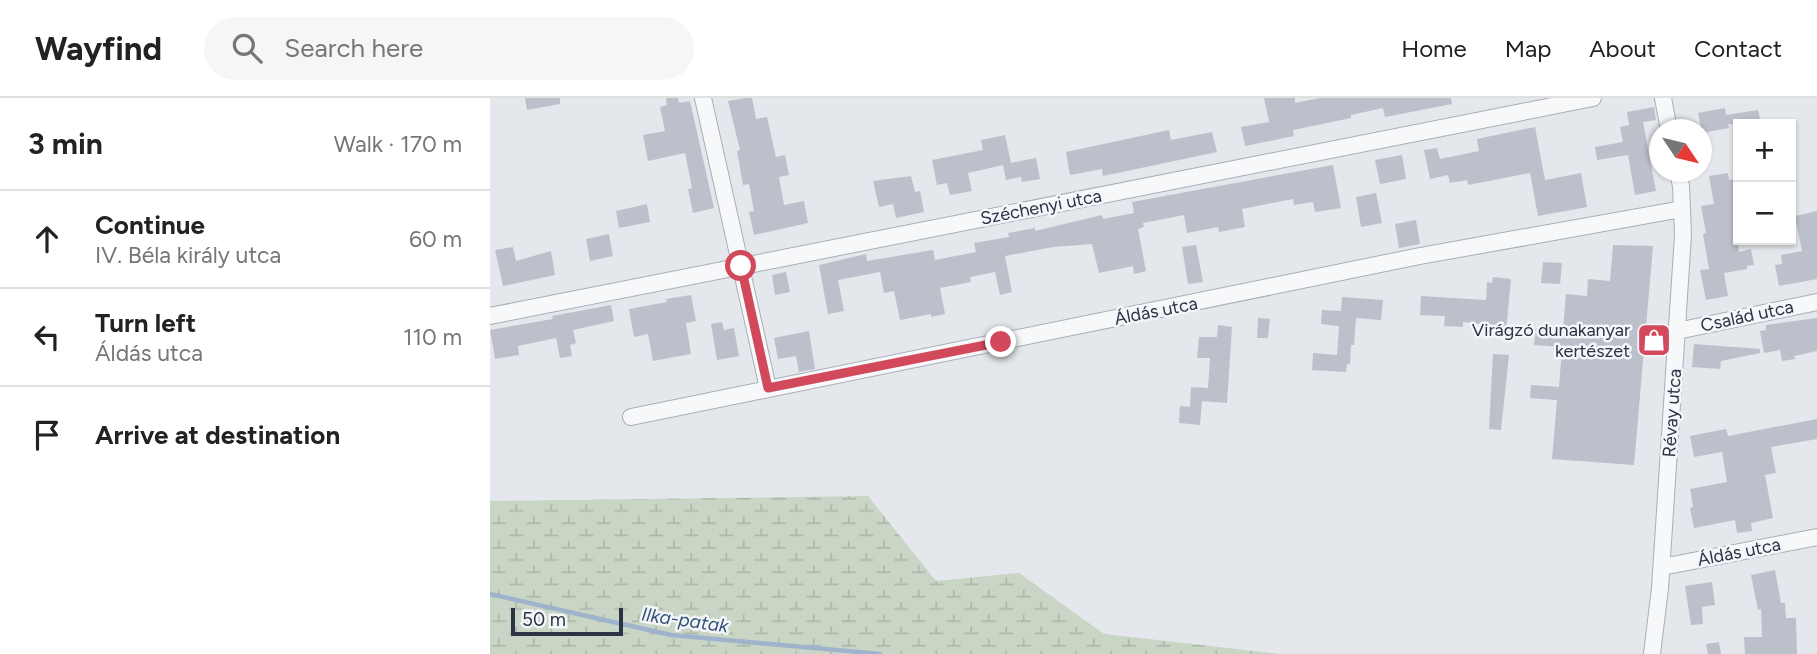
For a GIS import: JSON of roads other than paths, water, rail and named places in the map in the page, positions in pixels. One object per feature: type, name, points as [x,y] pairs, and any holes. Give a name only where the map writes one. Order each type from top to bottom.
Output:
[{"type":"street","points":[[703,98],[768,388]]},
{"type":"street","name":"Széchenyi utca","points":[[490,316],[1592,98]]},
{"type":"street","points":[[1663,98],[1667,119]]},
{"type":"street","name":"Révay utca","points":[[1652,654],[1662,567],[1683,235],[1679,182]]},
{"type":"street","name":"Áldás utca","points":[[631,417],[1192,305],[1420,256],[1682,209]]},
{"type":"street","name":"Család utca","points":[[1677,331],[1817,302]]},
{"type":"street","name":"Áldás utca","points":[[1662,567],[1817,537]]},
{"type":"waterway","name":"Ilka-patak","points":[[490,594],[671,635],[880,654]]},
{"type":"place","name":"Virágzó dunakanyar kertészet","points":[[1654,340]]}]
